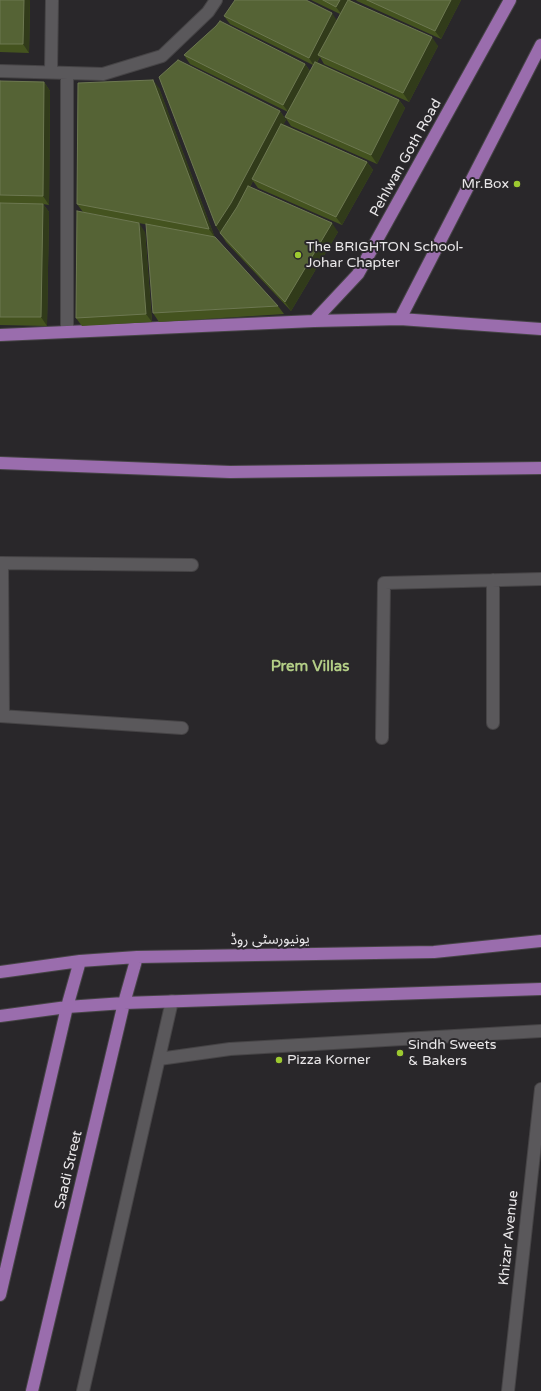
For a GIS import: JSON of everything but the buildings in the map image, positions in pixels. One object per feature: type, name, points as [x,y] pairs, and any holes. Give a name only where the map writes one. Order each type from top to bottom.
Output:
[{"type":"main road","name":"Pehlwan Goth Road","points":[[314,321],[358,274],[510,0]]},
{"type":"main road","points":[[400,319],[541,45]]},
{"type":"main road","points":[[0,334],[314,321],[400,319],[541,329]]},
{"type":"main road","points":[[0,463],[230,472],[541,468]]},
{"type":"main road","name":"یونیورسٹی روڈ","points":[[0,972],[80,961],[137,957],[434,952],[541,941]]},
{"type":"main road","name":"Saadi Street","points":[[32,1391],[124,1003],[137,957]]},
{"type":"main road","points":[[0,1295],[67,1007],[80,961]]},
{"type":"main road","points":[[0,1016],[67,1007],[124,1003],[541,989]]},
{"type":"street","points":[[51,72],[52,0]]},
{"type":"street","points":[[0,71],[103,74],[162,56],[208,12],[216,0]]},
{"type":"street","points":[[67,73],[67,331]]},
{"type":"street","points":[[182,728],[1,716],[1,563],[192,565]]},
{"type":"street","points":[[382,738],[384,584],[541,579]]},
{"type":"street","points":[[493,580],[493,724]]},
{"type":"street","points":[[83,1391],[172,1001]]},
{"type":"street","points":[[159,1059],[230,1049],[541,1031]]},
{"type":"street","name":"Khizar Avenue","points":[[508,1391],[541,1089]]},
{"type":"place","name":"Mr.Box","points":[[517,184]]},
{"type":"place","name":"The BRIGHTON School- Johar Chapter","points":[[298,255]]},
{"type":"place","name":"Sindh Sweets & Bakers","points":[[400,1053]]},
{"type":"place","name":"Pizza Korner","points":[[279,1060]]},
{"type":"district","name":"Prem Villas","points":[[310,667]]}]
